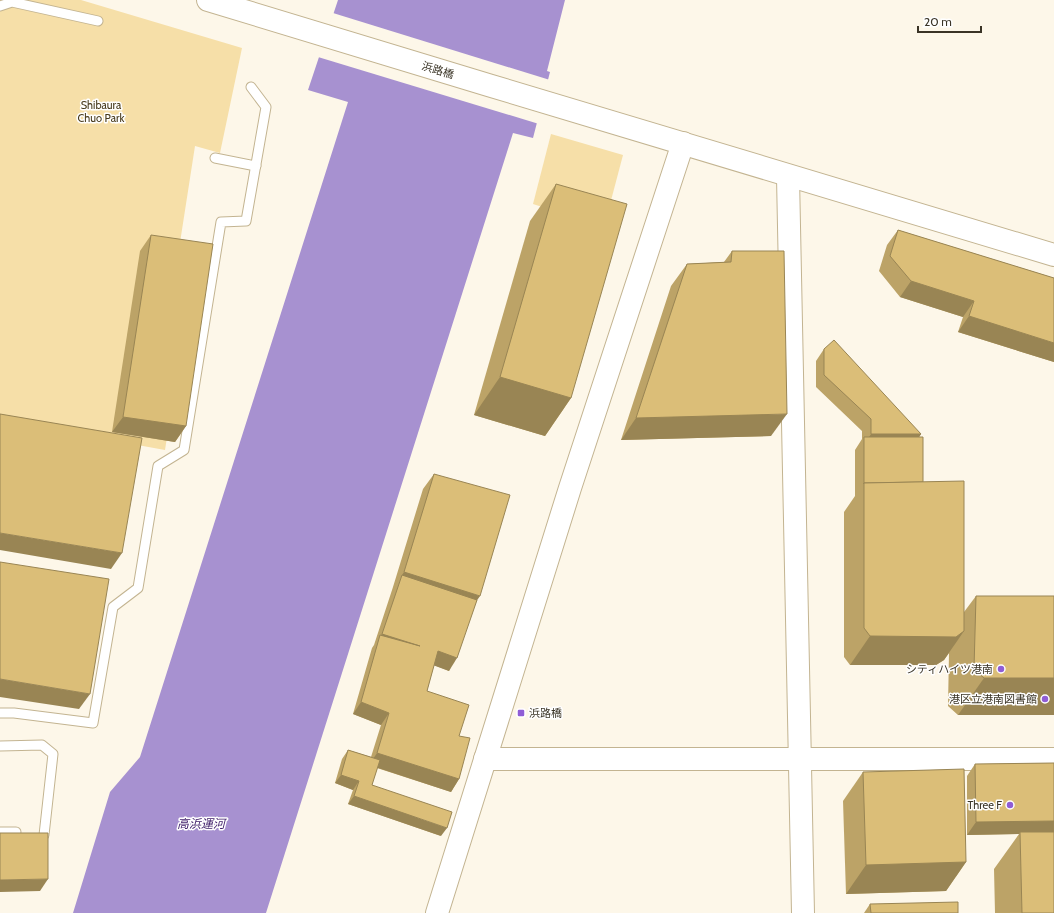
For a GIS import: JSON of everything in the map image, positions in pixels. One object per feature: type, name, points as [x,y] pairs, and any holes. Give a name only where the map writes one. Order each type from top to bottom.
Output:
[{"type":"street","name":"浜路橋","points":[[208,0],[552,106],[683,143],[788,177],[1054,255]]},
{"type":"street","points":[[438,913],[570,488],[683,143]]},
{"type":"street","points":[[788,177],[803,913]]},
{"type":"street","points":[[485,759],[1054,759]]},
{"type":"lane","points":[[0,6],[12,2],[98,21]]},
{"type":"lane","points":[[0,713],[14,713],[93,723],[113,606],[138,588],[158,466],[184,450],[221,222],[246,221],[266,107],[251,87]]},
{"type":"lane","points":[[215,158],[256,166]]},
{"type":"lane","points":[[0,746],[42,745],[53,754],[44,835]]},
{"type":"lane","points":[[0,832],[16,832]]},
{"type":"green space","name":"Shibaura Chuo Park","points":[[0,0],[81,0],[242,48],[220,153],[195,146],[179,249],[196,252],[165,450],[0,420]]},
{"type":"green space","points":[[551,134],[623,155],[604,227],[533,204]]},
{"type":"water","name":"高浜運河","points":[[338,0],[565,0],[547,71],[550,72],[533,138],[513,133],[266,913],[73,913],[110,792],[140,757],[348,102],[308,90]]},
{"type":"pier","points":[[333,13],[550,80],[539,124],[318,57]]},
{"type":"building","points":[[556,184],[627,204],[571,398],[500,377]]},
{"type":"building","points":[[898,230],[1054,278],[1054,343],[969,316],[974,301],[911,281],[890,256]]},
{"type":"building","points":[[151,235],[213,244],[186,426],[123,417]]},
{"type":"building","points":[[732,251],[784,251],[787,414],[636,418],[687,264],[731,262]]},
{"type":"building","points":[[834,340],[921,434],[871,434],[871,419],[824,375],[824,349]]},
{"type":"building","points":[[0,414],[142,438],[122,553],[0,533]]},
{"type":"building","points":[[864,437],[923,437],[923,482],[864,483]]},
{"type":"building","points":[[434,474],[510,495],[480,596],[404,572]]},
{"type":"building","points":[[964,481],[964,631],[956,637],[870,636],[864,628],[864,483]]},
{"type":"building","points":[[0,562],[109,579],[90,694],[0,679]]},
{"type":"building","points":[[402,575],[477,600],[457,658],[438,651],[427,691],[469,705],[459,736],[470,738],[459,779],[377,753],[389,713],[361,702],[380,635],[420,646],[382,634]]},
{"type":"building","points":[[976,596],[1054,596],[1054,678],[984,678],[974,669]]},
{"type":"building","points":[[348,750],[380,760],[372,785],[452,812],[447,828],[354,796],[359,781],[341,775]]},
{"type":"building","name":"Three F","points":[[1054,763],[1054,821],[976,822],[975,764]]},
{"type":"building","points":[[964,769],[966,862],[866,865],[863,772]]},
{"type":"building","points":[[1020,832],[1054,832],[1054,913],[1022,913]]},
{"type":"building","points":[[0,833],[48,833],[48,879],[0,880]]},
{"type":"building","points":[[958,902],[958,913],[871,913],[870,904]]},
{"type":"place","name":"シティハイツ港南","points":[[1001,669]]},
{"type":"place","name":"港区立港南図書館","points":[[1045,699]]},
{"type":"place","name":"浜路橋","points":[[521,713]]},
{"type":"place","name":"Three F","points":[[1010,805]]}]
